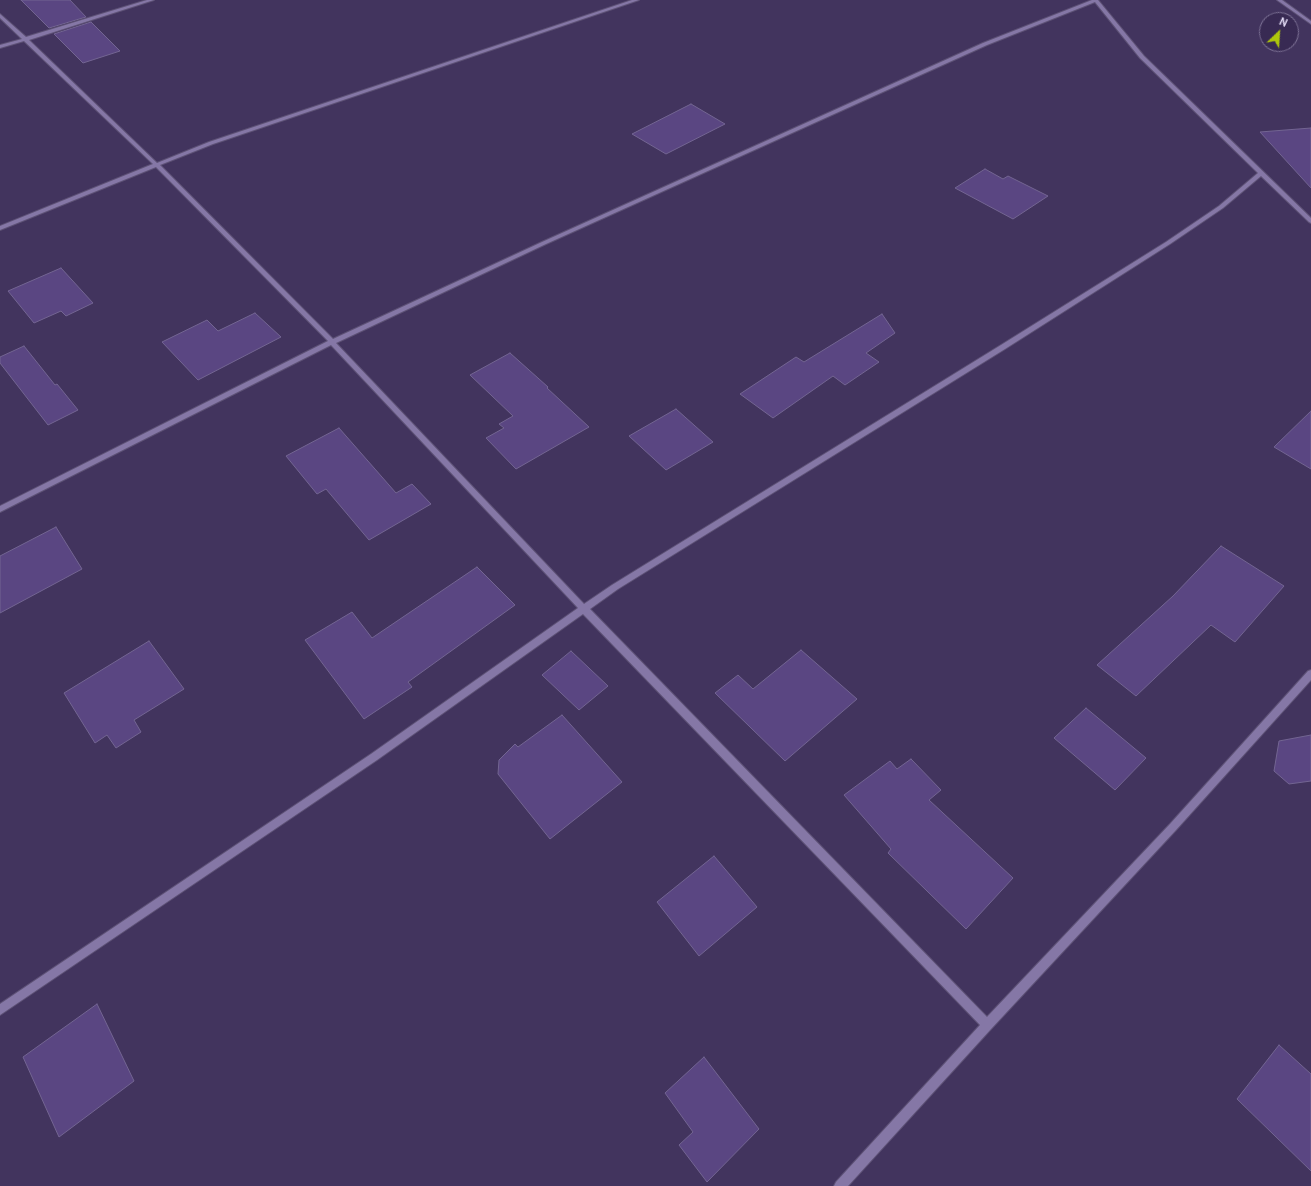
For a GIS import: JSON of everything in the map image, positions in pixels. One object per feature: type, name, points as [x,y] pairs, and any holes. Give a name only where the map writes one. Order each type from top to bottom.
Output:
[{"type":"street","points":[[0,47],[152,0]]},
{"type":"street","points":[[0,228],[218,140],[637,0]]},
{"type":"street","points":[[0,509],[332,342],[551,240],[985,44],[1096,0],[1142,57],[1311,221]]},
{"type":"street","points":[[1280,0],[1311,24]]},
{"type":"street","points":[[0,15],[154,165],[170,178],[332,342],[584,609],[987,1024]]},
{"type":"street","points":[[0,1010],[374,757],[615,587],[1168,243],[1221,207],[1261,173]]},
{"type":"street","points":[[840,1186],[987,1024],[1173,827],[1311,674]]},
{"type":"building","points":[[21,0],[70,0],[86,17],[49,28]]},
{"type":"building","points":[[91,22],[120,51],[83,63],[54,34]]},
{"type":"building","points":[[691,104],[725,124],[666,154],[632,134]]},
{"type":"building","points":[[1311,128],[1311,188],[1260,132]]},
{"type":"building","points":[[985,169],[1003,179],[1008,176],[1048,196],[1013,219],[955,188]]},
{"type":"building","points":[[61,268],[93,303],[66,316],[61,311],[34,323],[8,291]]},
{"type":"building","points":[[255,313],[281,337],[198,380],[162,342],[207,320],[218,331]]},
{"type":"building","points":[[882,314],[895,333],[866,353],[879,362],[845,385],[833,376],[773,418],[740,394],[796,357],[804,362]]},
{"type":"building","points":[[24,346],[55,385],[57,384],[78,410],[48,425],[0,363],[0,357]]},
{"type":"building","points":[[510,353],[589,427],[516,469],[486,438],[504,428],[499,424],[513,416],[470,375]]},
{"type":"building","points":[[676,409],[713,442],[666,470],[629,436]]},
{"type":"building","points":[[1311,411],[1311,469],[1274,447]]},
{"type":"building","points":[[339,428],[396,493],[412,484],[431,504],[369,540],[326,489],[317,494],[286,456]]},
{"type":"building","points":[[56,527],[82,569],[0,613],[0,556]]},
{"type":"building","points":[[1221,546],[1284,586],[1235,642],[1211,625],[1136,696],[1097,665],[1173,596]]},
{"type":"building","points":[[477,567],[515,605],[408,682],[412,687],[364,719],[305,640],[352,612],[372,638]]},
{"type":"building","points":[[149,641],[184,689],[134,720],[141,732],[116,748],[107,735],[95,743],[64,693]]},
{"type":"building","points":[[801,650],[857,699],[785,761],[715,693],[738,675],[753,689]]},
{"type":"building","points":[[571,651],[608,686],[579,710],[542,675]]},
{"type":"building","points":[[1086,708],[1146,758],[1115,790],[1054,738]]},
{"type":"building","points":[[562,715],[622,782],[550,839],[498,774],[499,760],[515,744],[518,747]]},
{"type":"building","points":[[1311,735],[1311,781],[1289,784],[1274,771],[1279,741]]},
{"type":"building","points":[[911,759],[941,790],[929,800],[1013,878],[966,929],[888,853],[891,849],[844,795],[890,761],[897,769]]},
{"type":"building","points":[[714,856],[757,907],[699,956],[657,902]]},
{"type":"building","points":[[97,1004],[134,1081],[59,1137],[23,1057]]},
{"type":"building","points":[[1279,1045],[1311,1074],[1311,1171],[1237,1099]]},
{"type":"building","points":[[704,1057],[759,1129],[707,1182],[679,1145],[693,1132],[665,1093]]}]
